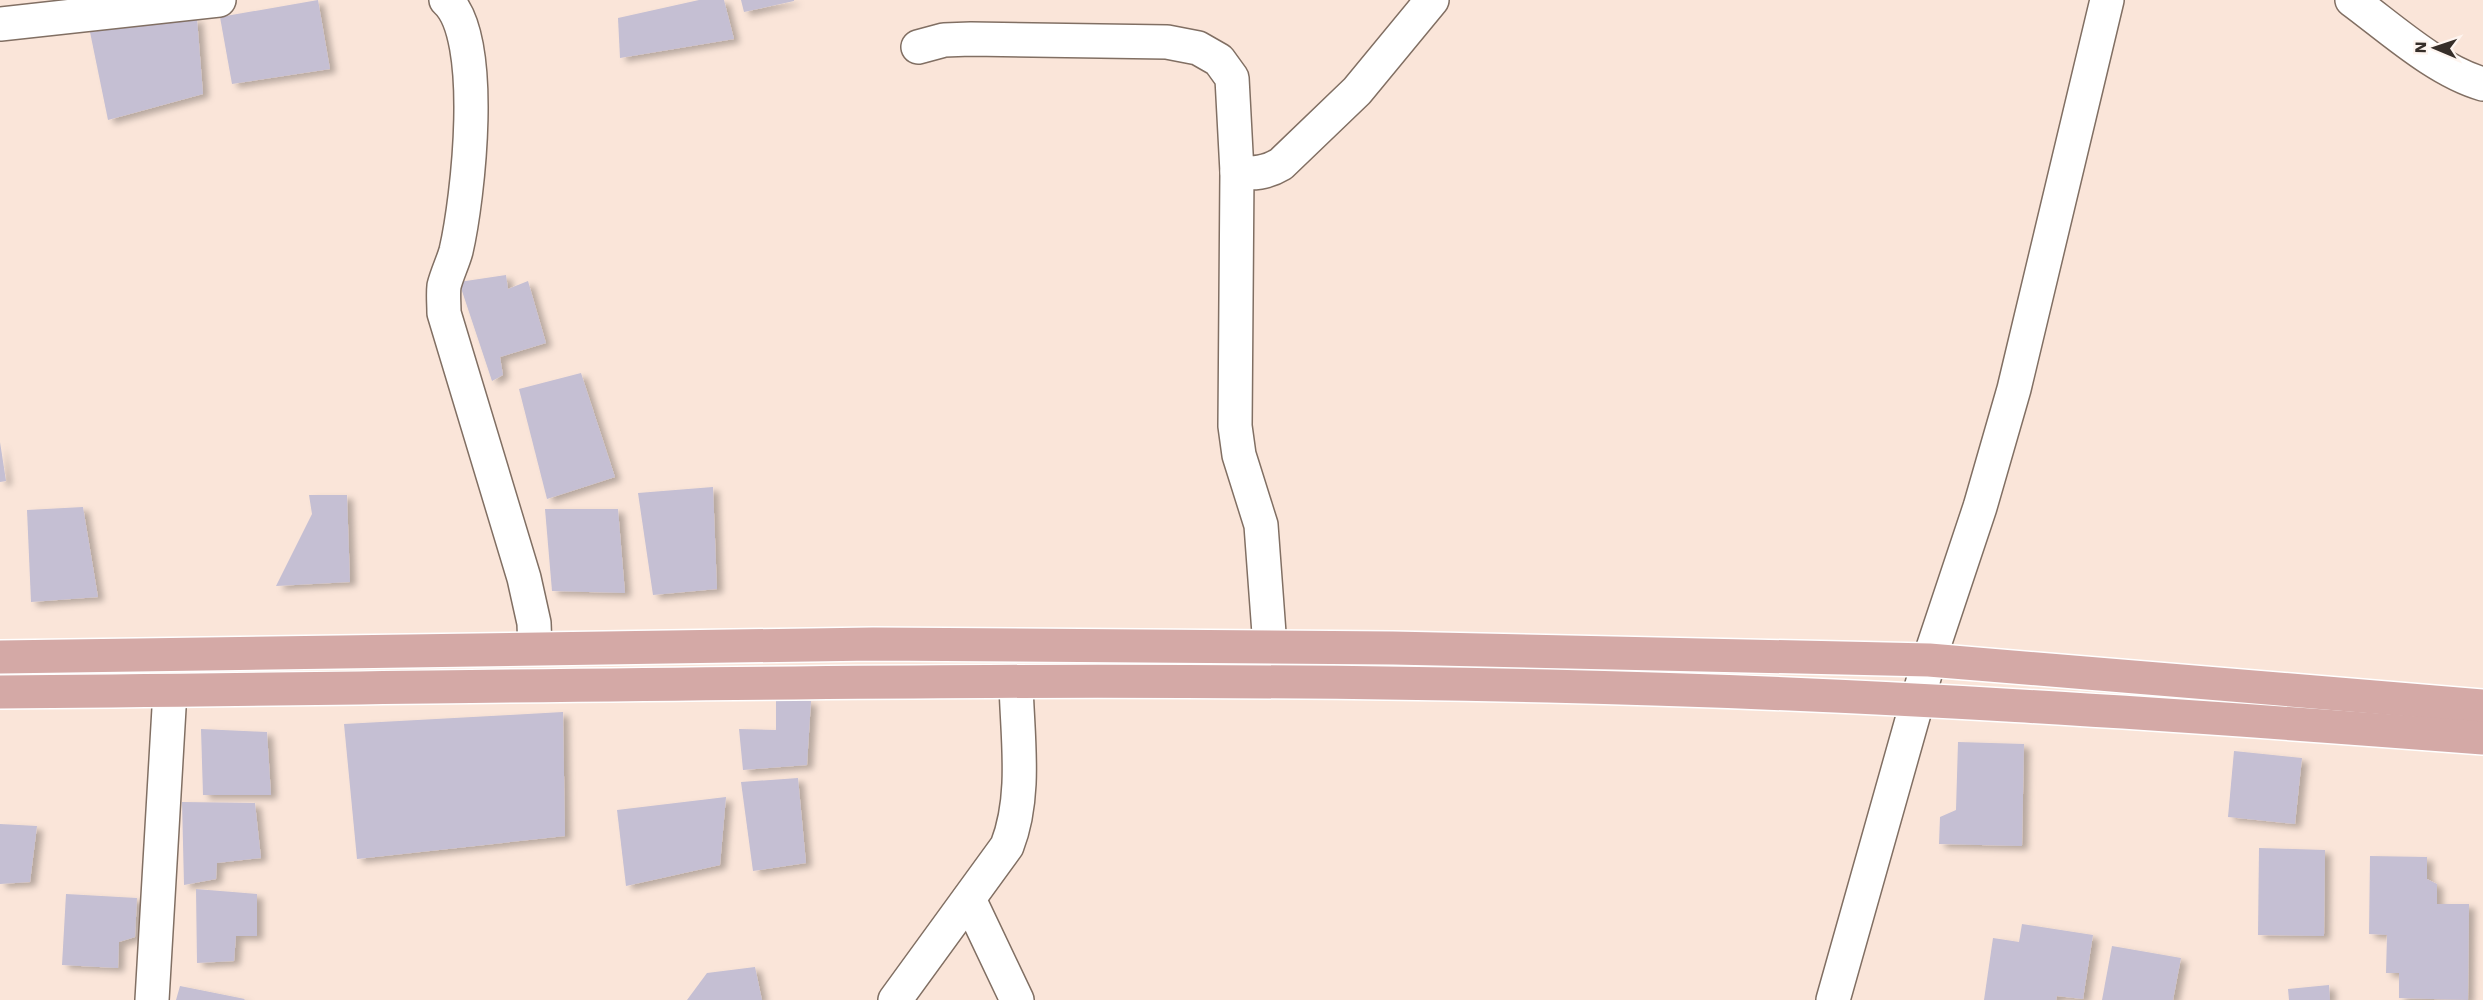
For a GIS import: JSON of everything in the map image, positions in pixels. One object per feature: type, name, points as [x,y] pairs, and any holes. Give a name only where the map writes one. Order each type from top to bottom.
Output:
[{"type":"main road","points":[[0,657],[873,644],[1270,647],[1929,660],[2483,706]]},
{"type":"main road","points":[[0,692],[1016,682],[1546,686],[1920,698],[2483,738]]},
{"type":"street","points":[[0,24],[219,0]]},
{"type":"street","points":[[446,0],[455,8],[468,52],[471,118],[464,200],[456,251],[444,287],[444,313],[525,578],[534,623],[535,649]]},
{"type":"street","points":[[1237,172],[1255,174],[1269,171],[1281,164],[1357,90],[1432,0]]},
{"type":"street","points":[[1833,1000],[1929,660],[1980,507],[2014,389],[2107,0]]},
{"type":"street","points":[[2352,0],[2448,69],[2466,79],[2483,84]]},
{"type":"street","points":[[918,47],[944,40],[971,39],[1167,42],[1198,48],[1219,60],[1232,78],[1237,172],[1235,426],[1239,455],[1261,525],[1270,647]]},
{"type":"street","points":[[895,1000],[1007,846],[1015,826],[1019,790],[1016,682]]},
{"type":"street","points":[[152,1000],[170,691]]},
{"type":"street","points":[[969,898],[1017,1000]]},
{"type":"building","points":[[318,0],[330,69],[232,84],[220,17]]},
{"type":"building","points":[[699,0],[724,0],[734,39],[620,58],[618,18]]},
{"type":"building","points":[[741,0],[794,0],[794,1],[744,12]]},
{"type":"building","points":[[197,18],[203,94],[108,120],[90,32]]},
{"type":"building","points":[[506,275],[508,289],[528,281],[546,343],[500,357],[503,375],[492,381],[459,282]]},
{"type":"building","points":[[581,373],[615,477],[547,499],[519,389]]},
{"type":"building","points":[[0,442],[6,481],[0,482]]},
{"type":"building","points":[[713,487],[717,589],[653,595],[638,493]]},
{"type":"building","points":[[309,495],[347,495],[350,582],[276,586],[312,514]]},
{"type":"building","points":[[83,507],[98,597],[31,602],[27,510]]},
{"type":"building","points":[[545,509],[618,509],[625,593],[552,591]]},
{"type":"building","points":[[776,698],[811,701],[807,765],[743,770],[739,729],[776,730]]},
{"type":"building","points":[[563,712],[565,836],[357,859],[344,724]]},
{"type":"building","points":[[201,729],[267,732],[271,795],[203,795]]},
{"type":"building","points":[[1958,742],[2024,744],[2022,846],[1939,844],[1940,817],[1956,810]]},
{"type":"building","points":[[2234,751],[2302,758],[2295,824],[2228,817]]},
{"type":"building","points":[[798,778],[806,863],[753,871],[741,782]]},
{"type":"building","points":[[726,797],[720,865],[626,886],[617,810]]},
{"type":"building","points":[[182,802],[255,803],[261,858],[217,863],[216,879],[184,885]]},
{"type":"building","points":[[0,824],[37,826],[30,882],[0,884]]},
{"type":"building","points":[[2259,848],[2325,850],[2324,936],[2258,935]]},
{"type":"building","points":[[2370,856],[2427,857],[2427,879],[2437,884],[2437,904],[2469,904],[2468,1000],[2399,998],[2399,973],[2386,973],[2387,935],[2369,934]]},
{"type":"building","points":[[196,889],[257,894],[257,936],[236,936],[234,961],[197,963]]},
{"type":"building","points":[[66,894],[137,898],[135,937],[119,942],[118,968],[62,965]]},
{"type":"building","points":[[2022,924],[2093,935],[2083,999],[2057,996],[2056,1000],[1984,1000],[1993,938],[2019,942]]},
{"type":"building","points":[[2112,946],[2181,958],[2173,1000],[2102,1000]]},
{"type":"building","points":[[755,967],[762,1000],[687,1000],[707,973]]},
{"type":"building","points":[[2329,985],[2330,1000],[2289,1000],[2288,989]]},
{"type":"building","points":[[180,986],[245,999],[176,1000]]}]
